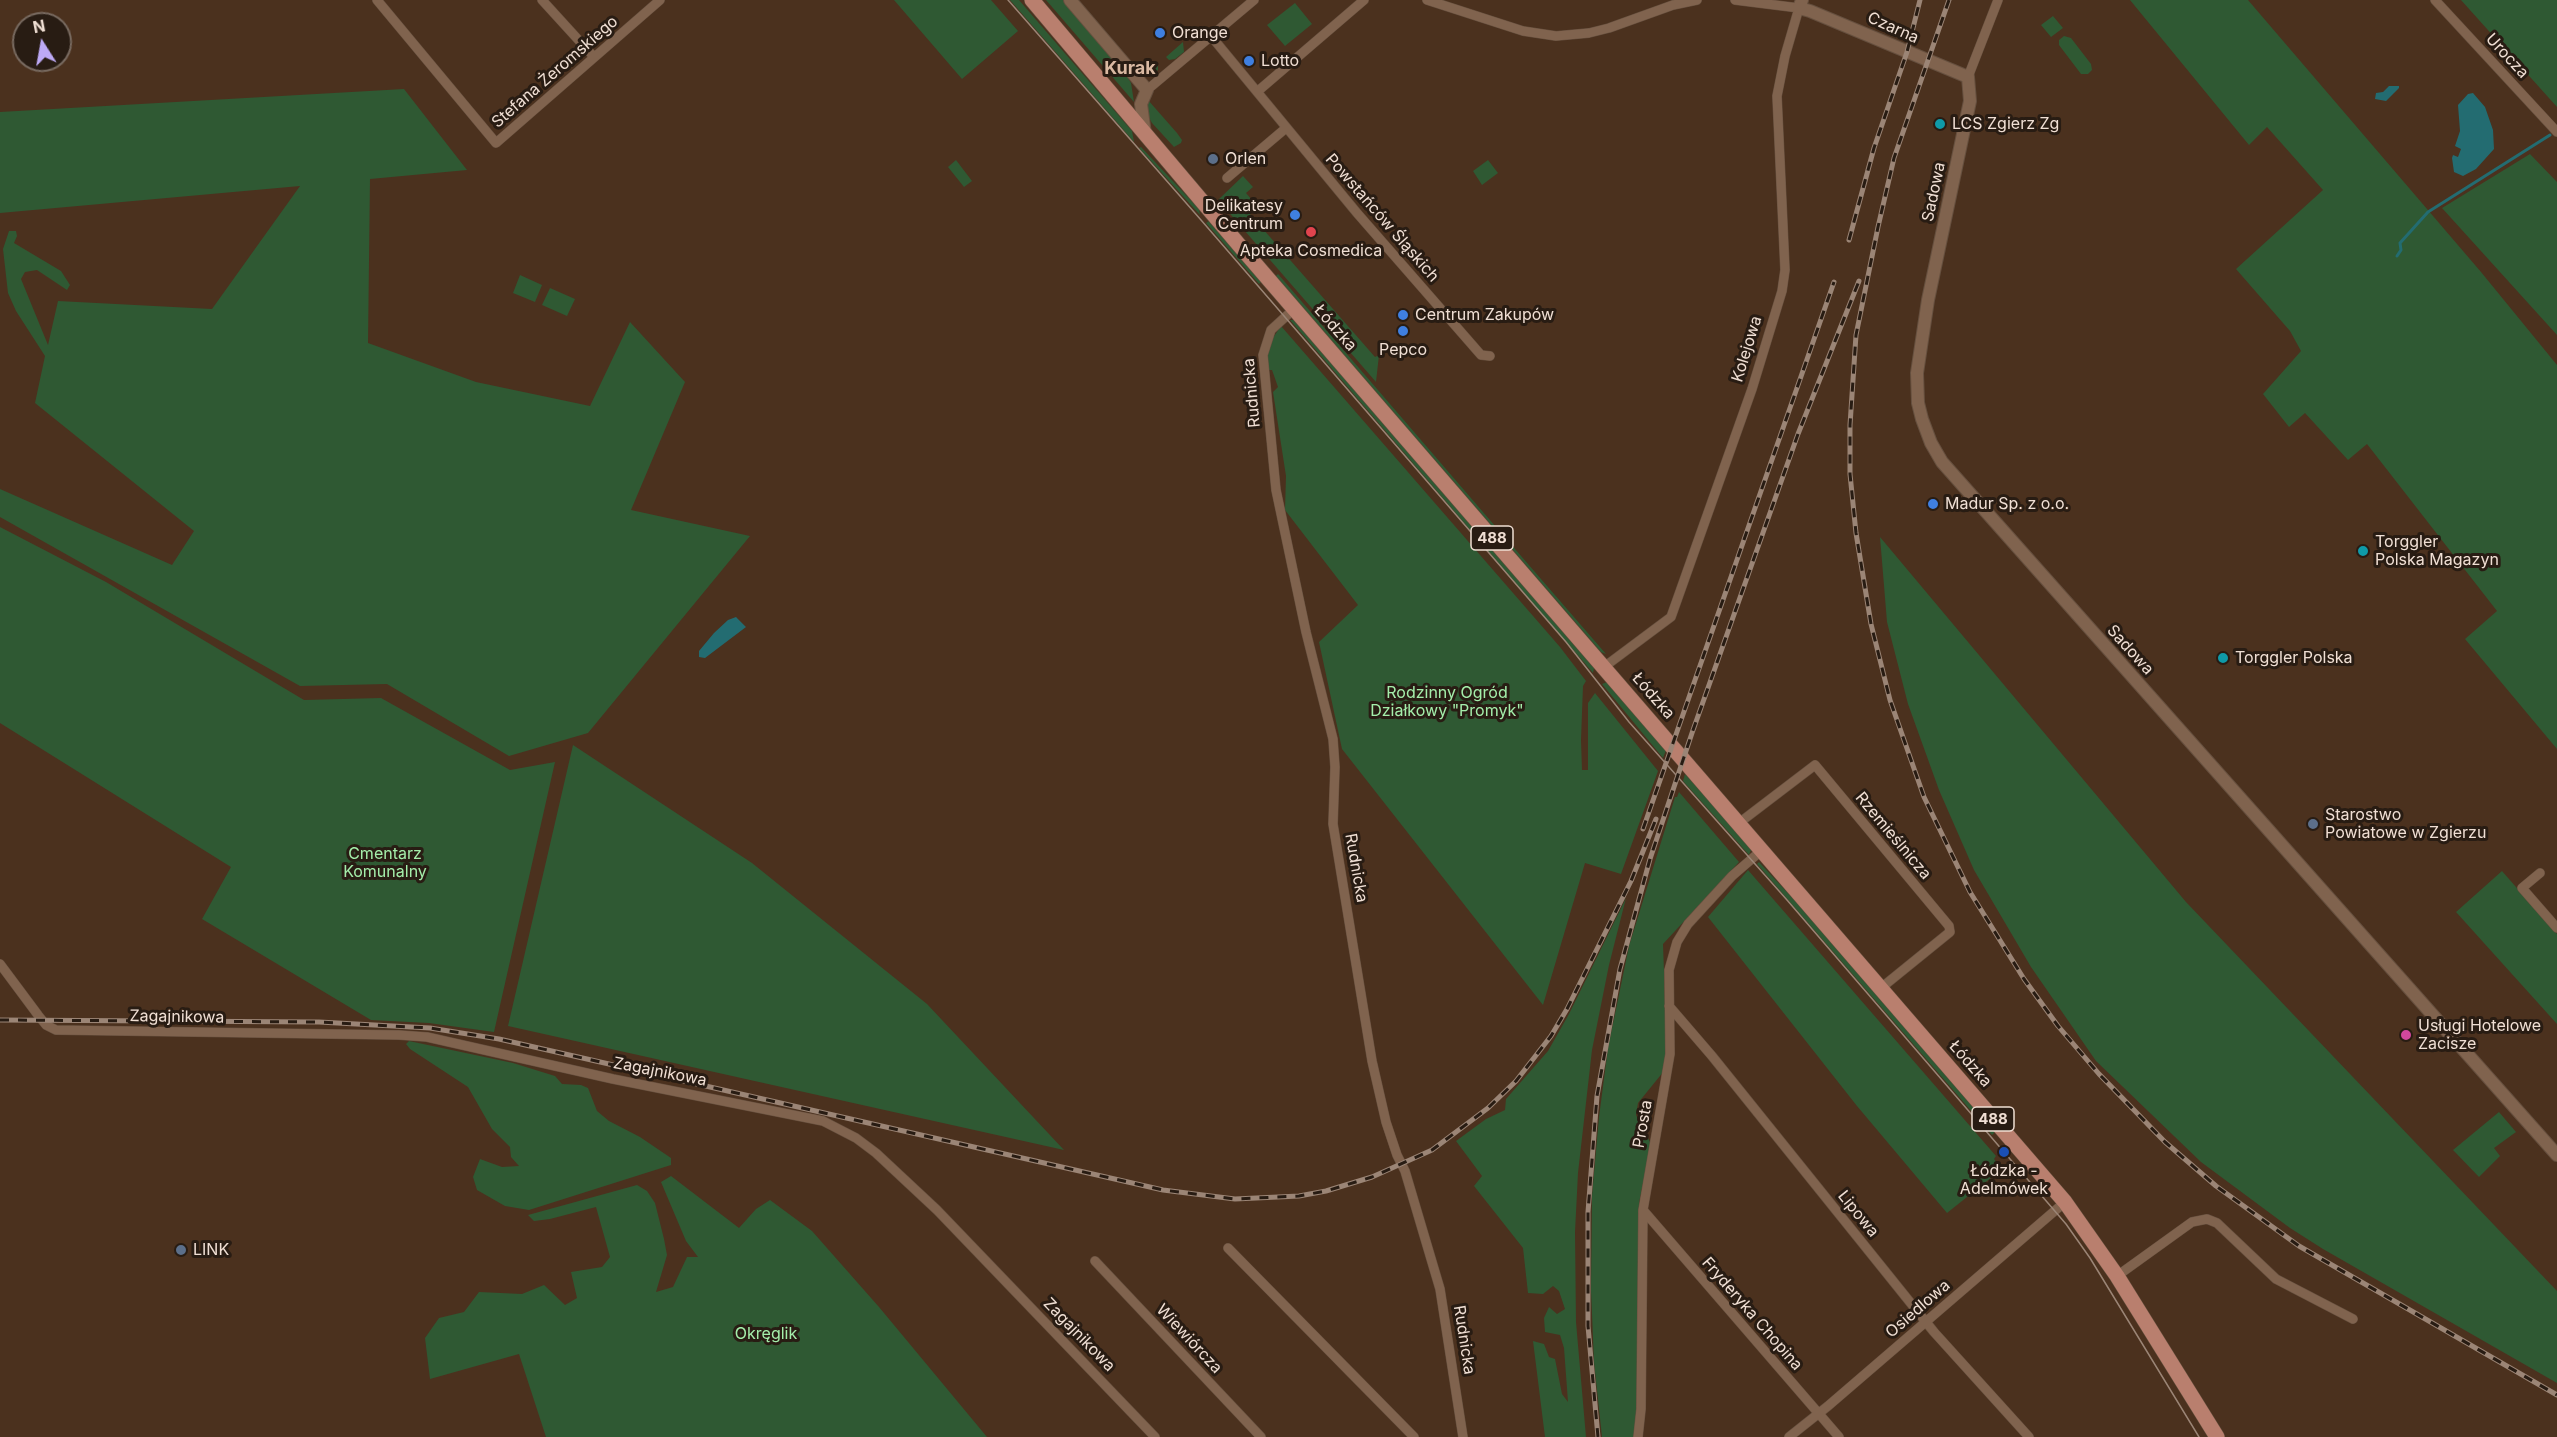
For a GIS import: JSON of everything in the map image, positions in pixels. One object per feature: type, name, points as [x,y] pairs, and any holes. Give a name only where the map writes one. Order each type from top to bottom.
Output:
[{"type":"main road","name":"Łódzka","points":[[1032,0],[1294,309],[2065,1202],[2117,1276],[2217,1437]]},
{"type":"street","name":"Stefana Żeromskiego","points":[[377,0],[496,143],[660,0]]},
{"type":"street","points":[[542,0],[594,57]]},
{"type":"street","points":[[1070,0],[1148,90]]},
{"type":"street","points":[[1145,134],[1141,104],[1148,90],[1254,0]]},
{"type":"street","points":[[1258,91],[1364,0]]},
{"type":"street","points":[[1427,0],[1523,31],[1556,36],[1589,33],[1609,28],[1673,5],[1697,0]]},
{"type":"street","name":"Czarna","points":[[1734,0],[1800,4],[1968,77]]},
{"type":"street","points":[[1968,77],[1998,0]]},
{"type":"street","name":"Urocza","points":[[2435,0],[2557,132]]},
{"type":"street","name":"Kolejowa","points":[[1604,667],[1671,617],[1740,422],[1782,291],[1785,270],[1777,96],[1785,56],[1800,4]]},
{"type":"street","name":"Powstańców Śląskich","points":[[1211,36],[1286,128],[1481,355],[1491,356]]},
{"type":"street","name":"Sadowa","points":[[1968,77],[1970,101],[1918,359],[1918,403],[1931,443],[1942,462],[2557,1155]]},
{"type":"street","points":[[1227,178],[1286,128]]},
{"type":"street","name":"Rudnicka","points":[[1294,309],[1271,330],[1263,355],[1276,490],[1306,632],[1333,739],[1335,767],[1333,824],[1371,1061],[1390,1133],[1405,1171],[1440,1288],[1464,1437]]},
{"type":"street","name":"Rzemieślnicza","points":[[1739,823],[1815,765],[1949,926],[1950,932],[1881,988]]},
{"type":"street","name":"Prosta","points":[[1638,1437],[1641,1409],[1643,1210],[1670,1054],[1668,970],[1682,932],[1724,884],[1762,850]]},
{"type":"street","points":[[2540,873],[2522,888],[2557,928]]},
{"type":"street","name":"Zagajnikowa","points":[[0,964],[38,1015],[51,1028],[427,1037],[613,1079],[823,1121],[856,1138],[869,1148],[937,1210],[1155,1437]]},
{"type":"street","name":"Lipowa","points":[[1669,1006],[1927,1321],[2029,1437]]},
{"type":"street","name":"Osiedlowa","points":[[1789,1437],[1819,1414],[2065,1202]]},
{"type":"street","name":"Fryderyka Chopina","points":[[1643,1210],[1839,1437]]},
{"type":"street","points":[[2117,1276],[2192,1222],[2207,1219],[2217,1223],[2276,1280],[2353,1319]]},
{"type":"street","points":[[1228,1248],[1414,1437]]},
{"type":"street","name":"Wiewiórcza","points":[[1095,1261],[1261,1437]]},
{"type":"green space","points":[[894,0],[991,0],[1018,31],[962,79]]},
{"type":"green space","points":[[1010,0],[1019,0],[1132,131],[1134,142]]},
{"type":"green space","points":[[1046,0],[1063,0],[1124,71],[1131,83],[1134,102]]},
{"type":"green space","points":[[2130,0],[2248,0],[2481,272],[2557,365],[2557,749],[2465,639],[2497,611],[2367,444],[2348,460],[2305,413],[2289,427],[2263,394],[2301,351],[2290,331],[2236,269],[2323,190],[2267,127],[2249,145]]},
{"type":"green space","points":[[2461,0],[2557,0],[2557,107]]},
{"type":"green space","points":[[1295,3],[1312,24],[1285,46],[1267,25]]},
{"type":"green space","points":[[2053,16],[2063,28],[2051,37],[2041,25]]},
{"type":"green space","points":[[2064,36],[2071,38],[2091,64],[2092,70],[2088,74],[2081,74],[2059,45],[2059,40]]},
{"type":"green space","points":[[1183,42],[1184,52],[1175,59],[1169,60],[1166,57]]},
{"type":"green space","points":[[1151,61],[1158,66],[1158,70],[1152,75],[1143,73],[1139,69]]},
{"type":"green space","points":[[404,89],[467,170],[370,179],[368,343],[476,382],[590,406],[630,322],[685,382],[631,510],[750,536],[588,733],[509,756],[387,684],[300,686],[0,517],[0,489],[172,565],[194,531],[35,403],[45,356],[16,311],[8,293],[3,249],[9,231],[16,231],[17,236],[14,243],[61,271],[70,285],[67,290],[37,270],[25,272],[21,279],[48,345],[58,301],[212,309],[300,186],[0,213],[0,112]]},
{"type":"green space","points":[[1148,100],[1177,133],[1182,140],[1181,143],[1174,147],[1152,123],[1147,114]]},
{"type":"green space","points":[[1141,147],[1199,209],[1200,215],[1139,148]]},
{"type":"green space","points":[[2530,154],[2557,182],[2557,335],[2442,208]]},
{"type":"green space","points":[[956,160],[972,181],[964,187],[948,167]]},
{"type":"green space","points":[[1488,160],[1498,173],[1482,185],[1473,171]]},
{"type":"green space","points":[[1243,176],[1253,187],[1246,193],[1257,206],[1249,213],[1375,357],[1379,355],[1376,382],[1218,200]]},
{"type":"green space","points":[[1209,221],[1261,282],[1259,284],[1206,223]]},
{"type":"green space","points":[[1278,274],[1606,654],[1601,652],[1276,276]]},
{"type":"green space","points":[[520,275],[542,285],[535,302],[513,293]]},
{"type":"green space","points":[[550,288],[575,299],[567,316],[542,305]]},
{"type":"green space","points":[[1290,320],[1294,320],[1594,668],[1593,673]]},
{"type":"green space","name":"Rodzinny Ogród Działkowy \"Promyk\"","points":[[1281,326],[1560,647],[1586,681],[1583,686],[1582,770],[1588,770],[1588,703],[1595,693],[1658,771],[1621,874],[1585,863],[1543,1005],[1342,749],[1319,642],[1358,605],[1285,510],[1286,476],[1273,392],[1278,387],[1272,370],[1268,370],[1266,348]]},
{"type":"green space","name":"Cmentarz Komunalny","points":[[0,527],[106,582],[304,700],[381,698],[510,770],[555,762],[494,1032],[429,1023],[371,1020],[202,919],[231,867],[0,723]]},
{"type":"green space","points":[[1880,537],[2186,902],[2557,1291],[2557,1383],[2290,1228],[2201,1162],[2096,1061],[2031,967],[1974,870],[1939,790],[1908,704],[1887,622]]},
{"type":"green space","points":[[1607,682],[1666,750],[1663,758],[1602,684]]},
{"type":"green space","points":[[573,745],[752,863],[927,1004],[1064,1150],[508,1026]]},
{"type":"green space","points":[[1685,774],[1750,846],[1749,855],[1683,781]]},
{"type":"green space","points":[[1679,792],[1739,862],[1663,944],[1667,1056],[1664,1071],[1638,1103],[1636,1115],[1651,1144],[1639,1203],[1637,1422],[1634,1437],[1602,1437],[1594,1362],[1591,1290],[1592,1196],[1599,1117],[1608,1048],[1629,946],[1675,797]]},
{"type":"green space","points":[[1759,862],[1995,1132],[1992,1135],[1757,864]]},
{"type":"green space","points":[[1748,870],[1996,1156],[1994,1159],[2002,1169],[1947,1213],[1857,1106],[1708,917]]},
{"type":"green space","points":[[2502,871],[2557,934],[2557,1024],[2456,912]]},
{"type":"green space","points":[[1626,898],[1609,965],[1592,1050],[1578,1173],[1575,1232],[1576,1322],[1586,1437],[1545,1437],[1533,1341],[1544,1344],[1549,1357],[1555,1359],[1562,1394],[1568,1402],[1564,1348],[1560,1335],[1545,1332],[1544,1318],[1549,1307],[1557,1314],[1565,1309],[1559,1291],[1553,1286],[1543,1294],[1528,1293],[1523,1248],[1474,1186],[1482,1176],[1456,1141],[1486,1119],[1505,1110],[1506,1099],[1548,1051],[1569,1014]]},
{"type":"green space","points":[[409,1041],[513,1063],[555,1076],[562,1084],[581,1085],[588,1088],[597,1111],[609,1121],[640,1137],[671,1158],[671,1165],[529,1210],[505,1206],[477,1190],[473,1177],[480,1159],[502,1167],[519,1166],[511,1157],[510,1147],[492,1129],[468,1087],[410,1049],[406,1044]]},
{"type":"green space","points":[[2499,1112],[2516,1132],[2494,1148],[2500,1156],[2479,1177],[2453,1150]]},
{"type":"green space","name":"Okręglik","points":[[671,1176],[739,1228],[756,1209],[770,1200],[812,1231],[879,1307],[987,1437],[546,1437],[519,1354],[430,1379],[425,1338],[439,1318],[464,1312],[479,1292],[522,1294],[544,1285],[565,1305],[577,1298],[571,1272],[602,1267],[610,1257],[596,1207],[534,1221],[528,1215],[637,1185],[647,1191],[655,1203],[667,1255],[656,1292],[673,1287],[687,1257],[698,1257],[686,1241],[661,1182]]},
{"type":"water","points":[[2389,86],[2399,86],[2399,88],[2386,101],[2375,99],[2376,93],[2383,92]]},
{"type":"water","points":[[2473,93],[2485,107],[2493,130],[2494,149],[2476,169],[2463,176],[2454,172],[2452,158],[2453,155],[2458,157],[2461,149],[2455,146],[2460,131],[2458,105],[2468,94]]},
{"type":"water","points":[[736,617],[746,627],[705,658],[699,657],[699,651],[714,633],[728,620]]},
{"type":"waterway","points":[[2397,256],[2401,250],[2400,243],[2428,212],[2550,135]]},
{"type":"tram line","points":[[1008,0],[1566,642],[1629,722],[1787,900],[2066,1224],[2090,1258],[2199,1437]]},
{"type":"railway","points":[[1849,240],[1874,148],[1907,52],[1920,0]]},
{"type":"railway","points":[[1949,0],[1894,158],[1856,335],[1850,425],[1850,474],[1856,533],[1871,624],[1890,700],[1924,797],[1970,892],[2024,979],[2058,1026],[2099,1074],[2165,1142],[2216,1186],[2299,1246],[2557,1395]]},
{"type":"railway","points":[[1598,1437],[1588,1326],[1588,1212],[1597,1096],[1620,969],[1650,859],[1692,733],[1798,434],[1859,281]]},
{"type":"railway","points":[[1643,829],[1834,282]]},
{"type":"railway","points":[[0,1020],[319,1022],[430,1028],[499,1039],[1163,1190],[1235,1199],[1299,1196],[1326,1191],[1372,1177],[1432,1150],[1488,1108],[1516,1081],[1551,1036],[1567,1009],[1631,881],[1656,819]]},
{"type":"place","name":"Orange","points":[[1160,33]]},
{"type":"place","name":"Lotto","points":[[1249,61]]},
{"type":"place","name":"LCS Zgierz Zg","points":[[1940,124]]},
{"type":"place","name":"Orlen","points":[[1213,159]]},
{"type":"place","name":"Delikatesy Centrum","points":[[1295,215]]},
{"type":"place","name":"Apteka Cosmedica","points":[[1311,232]]},
{"type":"place","name":"Centrum Zakupów","points":[[1403,315]]},
{"type":"place","name":"Pepco","points":[[1403,331]]},
{"type":"place","name":"Madur Sp. z o.o.","points":[[1933,504]]},
{"type":"place","name":"Torggler Polska Magazyn","points":[[2363,551]]},
{"type":"place","name":"Torggler Polska","points":[[2223,658]]},
{"type":"place","name":"Starostwo Powiatowe w Zgierzu","points":[[2313,824]]},
{"type":"place","name":"Usługi Hotelowe Zacisze","points":[[2406,1035]]},
{"type":"place","name":"Łódzka - Adelmówek","points":[[2004,1152]]},
{"type":"place","name":"LINK","points":[[181,1250]]},
{"type":"district","name":"Kurak","points":[[1130,69]]}]
